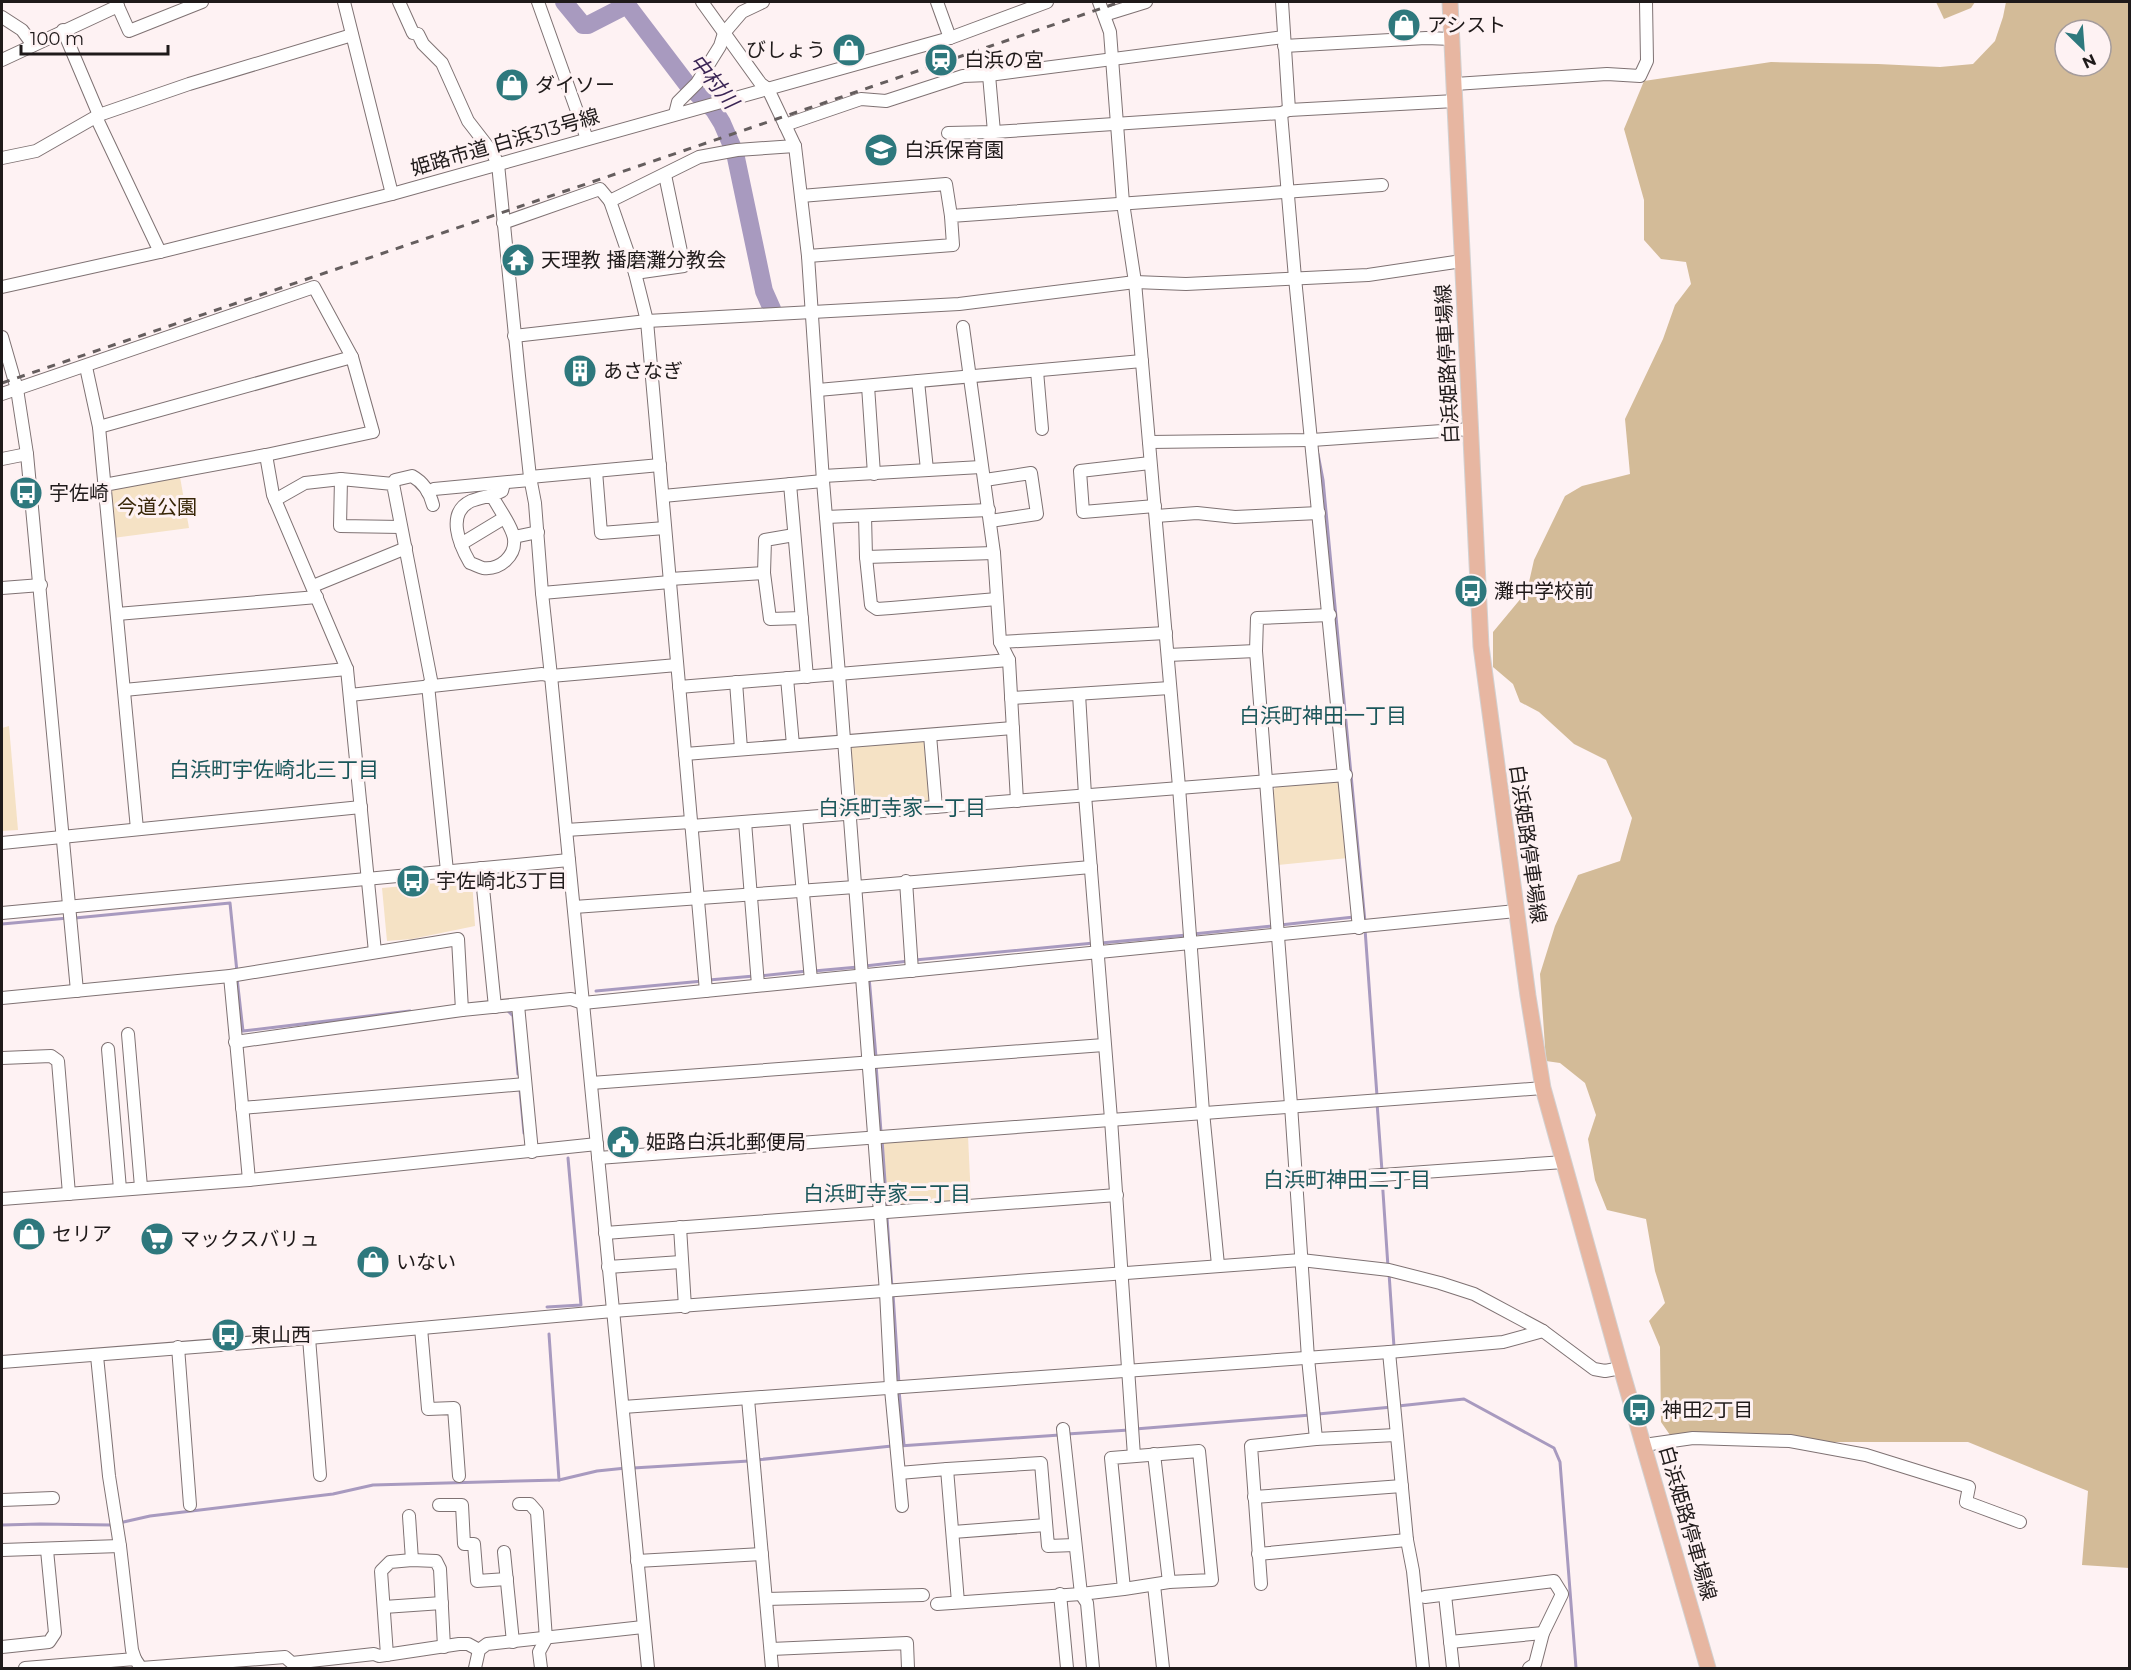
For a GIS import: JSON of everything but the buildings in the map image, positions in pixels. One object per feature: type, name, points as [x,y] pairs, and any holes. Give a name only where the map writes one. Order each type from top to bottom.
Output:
[{"type":"main road","name":"白浜姫路停車場線","points":[[1450,2],[1481,646],[1516,911],[1543,1088],[1708,1668]]},
{"type":"street","points":[[2,60],[117,4],[129,31],[202,2]]},
{"type":"street","points":[[344,2],[392,194]]},
{"type":"street","points":[[399,2],[413,33],[418,34],[423,44],[442,63],[468,121],[492,152],[498,164],[514,336],[530,478],[535,503],[648,1668]]},
{"type":"street","points":[[538,2],[587,139]]},
{"type":"street","points":[[702,2],[761,84],[768,89],[795,146],[808,256],[861,975],[874,1062],[874,1137],[891,1389],[902,1506]]},
{"type":"street","points":[[675,114],[678,102],[697,83],[720,46],[724,33],[742,12],[763,2]]},
{"type":"street","points":[[937,2],[950,38]]},
{"type":"street","name":"姫路市道 白浜313号線","points":[[2,287],[160,252],[392,194],[950,38],[1047,2]]},
{"type":"street","points":[[1098,2],[1110,32],[1122,203],[1135,282],[1179,787],[1203,1112],[1218,1265]]},
{"type":"street","points":[[1104,15],[1146,2]]},
{"type":"street","points":[[1282,2],[1288,192],[1295,278],[1316,440],[1319,513],[1358,913],[1364,927]]},
{"type":"street","points":[[1455,84],[1607,74],[1640,75],[1647,61],[1646,2]]},
{"type":"street","points":[[2,17],[22,30],[33,45]]},
{"type":"street","points":[[63,30],[98,116],[160,252]]},
{"type":"street","points":[[2,158],[36,151],[98,116],[189,84],[352,35]]},
{"type":"street","points":[[785,125],[861,99],[886,101],[963,76],[1284,42],[1452,39]]},
{"type":"street","points":[[989,75],[994,132]]},
{"type":"street","points":[[948,133],[994,132],[1455,101]]},
{"type":"street","points":[[610,201],[665,176],[699,157],[737,150],[795,146]]},
{"type":"street","points":[[635,273],[684,266],[665,176]]},
{"type":"street","points":[[801,196],[946,184],[951,216],[953,245],[808,256]]},
{"type":"street","points":[[951,216],[1382,185]]},
{"type":"street","points":[[502,223],[600,189],[610,201],[635,273],[647,321],[706,991]]},
{"type":"street","points":[[514,336],[647,321],[959,304],[1135,282],[1186,284],[1368,274],[1462,261]]},
{"type":"street","points":[[2,394],[314,287],[352,357],[373,432],[267,455],[105,485]]},
{"type":"street","points":[[963,327],[994,553],[1000,642],[1009,660],[1017,801]]},
{"type":"street","points":[[2,337],[17,389],[27,454],[77,991]]},
{"type":"street","points":[[99,427],[352,357]]},
{"type":"street","points":[[818,390],[1142,361]]},
{"type":"street","points":[[86,367],[99,427],[137,830]]},
{"type":"street","points":[[1037,371],[1042,429]]},
{"type":"street","points":[[918,381],[927,470]]},
{"type":"street","points":[[868,386],[874,474]]},
{"type":"street","points":[[1149,442],[1316,440],[1471,429]]},
{"type":"street","points":[[2,459],[27,454]]},
{"type":"street","points":[[267,455],[275,500],[347,669],[375,952]]},
{"type":"street","points":[[1150,463],[1080,471],[1083,512],[1155,511],[1235,517],[1319,513]]},
{"type":"street","points":[[428,492],[434,489],[660,465]]},
{"type":"street","points":[[663,496],[927,470],[1031,473],[1037,514],[826,517]]},
{"type":"street","points":[[596,471],[601,533],[665,528]]},
{"type":"street","points":[[433,505],[428,492],[419,480],[412,476],[395,480],[393,484],[430,685],[447,871]]},
{"type":"street","points":[[275,500],[305,483],[341,479],[393,484]]},
{"type":"street","points":[[341,479],[339,526],[401,527]]},
{"type":"street","points":[[492,496],[514,537],[513,551],[506,561],[496,567],[483,568],[470,563],[461,544],[457,513],[463,505],[502,491],[504,483]]},
{"type":"street","points":[[790,484],[807,677]]},
{"type":"street","points":[[865,516],[871,605],[877,609],[997,599]]},
{"type":"street","points":[[461,544],[504,518]]},
{"type":"street","points":[[514,537],[537,532]]},
{"type":"street","points":[[794,535],[765,540],[764,573],[770,619],[802,618]]},
{"type":"street","points":[[117,614],[315,592],[406,548]]},
{"type":"street","points":[[866,556],[994,553]]},
{"type":"street","points":[[542,593],[764,573]]},
{"type":"street","points":[[2,588],[41,585]]},
{"type":"street","points":[[1316,1439],[1308,1358],[1292,1105],[1256,651],[1257,618],[1329,615]]},
{"type":"street","points":[[1000,642],[1166,633]]},
{"type":"street","points":[[1168,656],[1256,651]]},
{"type":"street","points":[[679,687],[1009,660]]},
{"type":"street","points":[[350,695],[542,674],[552,676],[677,665]]},
{"type":"street","points":[[124,690],[347,669]]},
{"type":"street","points":[[787,678],[793,745]]},
{"type":"street","points":[[736,682],[741,749]]},
{"type":"street","points":[[1011,698],[1170,688]]},
{"type":"street","points":[[1079,694],[1117,1195],[1134,1456]]},
{"type":"street","points":[[685,754],[1013,728]]},
{"type":"street","points":[[930,735],[936,807]]},
{"type":"street","points":[[566,830],[745,822],[1346,775]]},
{"type":"street","points":[[2,843],[362,807]]},
{"type":"street","points":[[796,818],[811,980]]},
{"type":"street","points":[[745,822],[758,986]]},
{"type":"street","points":[[2,913],[569,860]]},
{"type":"street","points":[[574,907],[1091,867]]},
{"type":"street","points":[[481,868],[495,1007]]},
{"type":"street","points":[[906,881],[912,971]]},
{"type":"street","points":[[235,1042],[462,1010],[571,999],[583,1003],[1516,911]]},
{"type":"street","points":[[2,998],[230,976],[458,939],[462,1010]]},
{"type":"street","points":[[230,976],[249,1180]]},
{"type":"street","points":[[518,1005],[532,1152]]},
{"type":"street","points":[[128,1034],[141,1187]]},
{"type":"street","points":[[591,1083],[1104,1045]]},
{"type":"street","points":[[108,1049],[120,1189]]},
{"type":"street","points":[[2,1058],[51,1056],[58,1061],[69,1194]]},
{"type":"street","points":[[242,1108],[525,1084]]},
{"type":"street","points":[[598,1158],[1543,1088]]},
{"type":"street","points":[[2,1199],[249,1180],[597,1144]]},
{"type":"street","points":[[1297,1181],[1564,1162]]},
{"type":"street","points":[[605,1233],[1117,1195]]},
{"type":"street","points":[[680,1227],[686,1307]]},
{"type":"street","points":[[2,1362],[97,1356],[178,1347],[309,1338],[613,1311],[1301,1260],[1389,1269],[1474,1294],[1543,1331],[1594,1369],[1605,1371],[1621,1368]]},
{"type":"street","points":[[608,1267],[681,1262]]},
{"type":"street","points":[[421,1328],[428,1409],[454,1408],[459,1476]]},
{"type":"street","points":[[623,1407],[1389,1352],[1503,1342],[1543,1331]]},
{"type":"street","points":[[309,1338],[320,1475]]},
{"type":"street","points":[[178,1347],[190,1505]]},
{"type":"street","points":[[1389,1352],[1407,1540],[1413,1571],[1423,1668]]},
{"type":"street","points":[[97,1356],[109,1476],[132,1650],[141,1668],[285,1657],[292,1663],[374,1654],[387,1655],[468,1644],[479,1650]]},
{"type":"street","points":[[748,1399],[772,1668]]},
{"type":"street","points":[[1063,1430],[1081,1593],[1087,1603],[1093,1668]]},
{"type":"street","points":[[1261,1584],[1251,1446],[1396,1434]]},
{"type":"street","points":[[1644,1445],[1692,1438],[1790,1441],[1866,1455],[1969,1487],[1966,1502],[2020,1522]]},
{"type":"street","points":[[937,1604],[1124,1589],[1169,1582],[1212,1580],[1199,1451],[1111,1458],[1124,1589]]},
{"type":"street","points":[[1154,1455],[1169,1582]]},
{"type":"street","points":[[899,1473],[1041,1463],[1048,1546],[1075,1545]]},
{"type":"street","points":[[947,1469],[958,1602]]},
{"type":"street","points":[[1254,1497],[1402,1486]]},
{"type":"street","points":[[2,1500],[53,1498]]},
{"type":"street","points":[[439,1505],[462,1504],[464,1544],[474,1544],[477,1581],[507,1579]]},
{"type":"street","points":[[519,1504],[530,1504],[537,1512],[546,1639],[539,1652],[541,1668]]},
{"type":"street","points":[[409,1516],[412,1560]]},
{"type":"street","points":[[952,1532],[1046,1525]]},
{"type":"street","points":[[1258,1554],[1407,1540]]},
{"type":"street","points":[[2,1550],[120,1546]]},
{"type":"street","points":[[2,1647],[49,1642],[55,1633],[47,1550]]},
{"type":"street","points":[[504,1552],[513,1642]]},
{"type":"street","points":[[637,1561],[762,1554]]},
{"type":"street","points":[[387,1655],[381,1571],[390,1562],[436,1561],[440,1569],[444,1647]]},
{"type":"street","points":[[1425,1597],[1554,1581],[1562,1594],[1543,1634],[1535,1664],[1529,1668]]},
{"type":"street","points":[[1154,1585],[1163,1668]]},
{"type":"street","points":[[1060,1594],[1067,1668]]},
{"type":"street","points":[[766,1599],[923,1595]]},
{"type":"street","points":[[1445,1595],[1453,1668]]},
{"type":"street","points":[[384,1607],[442,1603]]},
{"type":"street","points":[[475,1668],[479,1650],[487,1644],[644,1627]]},
{"type":"street","points":[[1450,1642],[1543,1634]]},
{"type":"street","points":[[771,1648],[907,1643],[908,1668]]},
{"type":"street","points":[[25,1668],[135,1659]]},
{"type":"green space","name":"今道公園","points":[[180,477],[189,528],[113,538],[108,490]]},
{"type":"green space","points":[[9,726],[18,830],[2,831],[2,728]]},
{"type":"green space","points":[[927,741],[933,803],[857,808],[851,748],[854,745]]},
{"type":"green space","points":[[1338,782],[1343,788],[1348,858],[1278,865],[1272,792],[1276,787]]},
{"type":"green space","points":[[472,880],[475,926],[412,939],[387,941],[382,888]]},
{"type":"green space","points":[[968,1136],[971,1200],[888,1206],[883,1143]]},
{"type":"shaded area","points":[[1936,2],[1975,2],[1971,8],[1944,19]]},
{"type":"shaded area","points":[[2006,2],[2129,2],[2129,1568],[2082,1565],[2088,1491],[1968,1442],[1827,1442],[1743,1433],[1692,1438],[1670,1435],[1661,1422],[1660,1347],[1649,1321],[1665,1303],[1655,1271],[1646,1219],[1607,1210],[1595,1180],[1588,1139],[1596,1115],[1585,1083],[1560,1063],[1546,1061],[1540,974],[1555,926],[1578,875],[1620,861],[1632,818],[1606,760],[1574,744],[1539,712],[1520,702],[1513,684],[1493,667],[1493,632],[1527,591],[1534,560],[1565,496],[1582,486],[1630,474],[1625,419],[1663,339],[1675,305],[1691,284],[1686,262],[1661,259],[1644,240],[1644,200],[1624,129],[1644,81],[1771,62],[1940,67],[1973,64],[1995,41]]},
{"type":"waterway","name":"中村川","points":[[564,2],[583,25],[588,25],[627,5],[687,84],[714,110],[735,153],[764,291],[772,309]]},
{"type":"waterway","points":[[1318,454],[1323,480],[1365,922]]},
{"type":"waterway","points":[[75,918],[230,903],[237,972]]},
{"type":"waterway","points":[[1280,925],[1354,917]]},
{"type":"waterway","points":[[2,924],[68,918]]},
{"type":"waterway","points":[[1193,934],[1273,926]]},
{"type":"waterway","points":[[1365,929],[1377,1096]]},
{"type":"waterway","points":[[1101,943],[1187,935]]},
{"type":"waterway","points":[[915,960],[1094,943]]},
{"type":"waterway","points":[[865,966],[909,961]]},
{"type":"waterway","points":[[814,971],[858,967]]},
{"type":"waterway","points":[[760,976],[807,971]]},
{"type":"waterway","points":[[709,980],[754,976]]},
{"type":"waterway","points":[[869,977],[876,1057]]},
{"type":"waterway","points":[[237,978],[243,1031],[410,1011]]},
{"type":"waterway","points":[[596,991],[703,981]]},
{"type":"waterway","points":[[508,1011],[513,1016],[518,1074]]},
{"type":"waterway","points":[[876,1064],[881,1132]]},
{"type":"waterway","points":[[520,1090],[524,1133]]},
{"type":"waterway","points":[[1377,1103],[1382,1171]]},
{"type":"waterway","points":[[882,1139],[887,1210]]},
{"type":"waterway","points":[[547,1307],[581,1305],[568,1158]]},
{"type":"waterway","points":[[1382,1177],[1388,1267]]},
{"type":"waterway","points":[[887,1217],[892,1288]]},
{"type":"waterway","points":[[1389,1273],[1394,1347]]},
{"type":"waterway","points":[[893,1294],[899,1384]]},
{"type":"waterway","points":[[549,1334],[559,1480]]},
{"type":"waterway","points":[[899,1390],[904,1445]]},
{"type":"waterway","points":[[1398,1406],[1464,1399],[1554,1448],[1560,1462],[1576,1668]]},
{"type":"waterway","points":[[1318,1414],[1392,1407]]},
{"type":"waterway","points":[[1135,1429],[1311,1415]]},
{"type":"waterway","points":[[1067,1434],[1129,1430]]},
{"type":"waterway","points":[[899,1446],[1060,1435]]},
{"type":"waterway","points":[[756,1460],[892,1446]]},
{"type":"waterway","points":[[633,1468],[749,1461]]},
{"type":"waterway","points":[[119,1523],[150,1516],[333,1494],[373,1485],[559,1480],[597,1471],[626,1468]]},
{"type":"waterway","points":[[2,1525],[112,1525]]},
{"type":"railway","points":[[2,383],[1120,2]]},
{"type":"place","name":"アシスト","points":[[1404,25]]},
{"type":"place","name":"びしょう","points":[[849,50]]},
{"type":"place","name":"白浜の宮","points":[[941,60]]},
{"type":"place","name":"ダイソー","points":[[512,85]]},
{"type":"place","name":"白浜保育園","points":[[881,150]]},
{"type":"place","name":"天理教 播磨灘分教会","points":[[518,260]]},
{"type":"place","name":"あさなぎ","points":[[580,371]]},
{"type":"place","name":"宇佐崎","points":[[26,493]]},
{"type":"place","name":"灘中学校前","points":[[1471,591]]},
{"type":"place","name":"宇佐崎北3丁目","points":[[413,881]]},
{"type":"place","name":"姫路白浜北郵便局","points":[[623,1142]]},
{"type":"place","name":"セリア","points":[[29,1234]]},
{"type":"place","name":"マックスバリュ","points":[[157,1239]]},
{"type":"place","name":"いない","points":[[373,1262]]},
{"type":"place","name":"東山西","points":[[228,1335]]},
{"type":"place","name":"神田2丁目","points":[[1639,1410]]},
{"type":"district","name":"白浜町神田一丁目","points":[[1323,715]]},
{"type":"district","name":"白浜町宇佐崎北三丁目","points":[[274,769]]},
{"type":"district","name":"白浜町寺家一丁目","points":[[902,807]]},
{"type":"district","name":"白浜町神田二丁目","points":[[1347,1179]]},
{"type":"district","name":"白浜町寺家二丁目","points":[[887,1193]]}]
